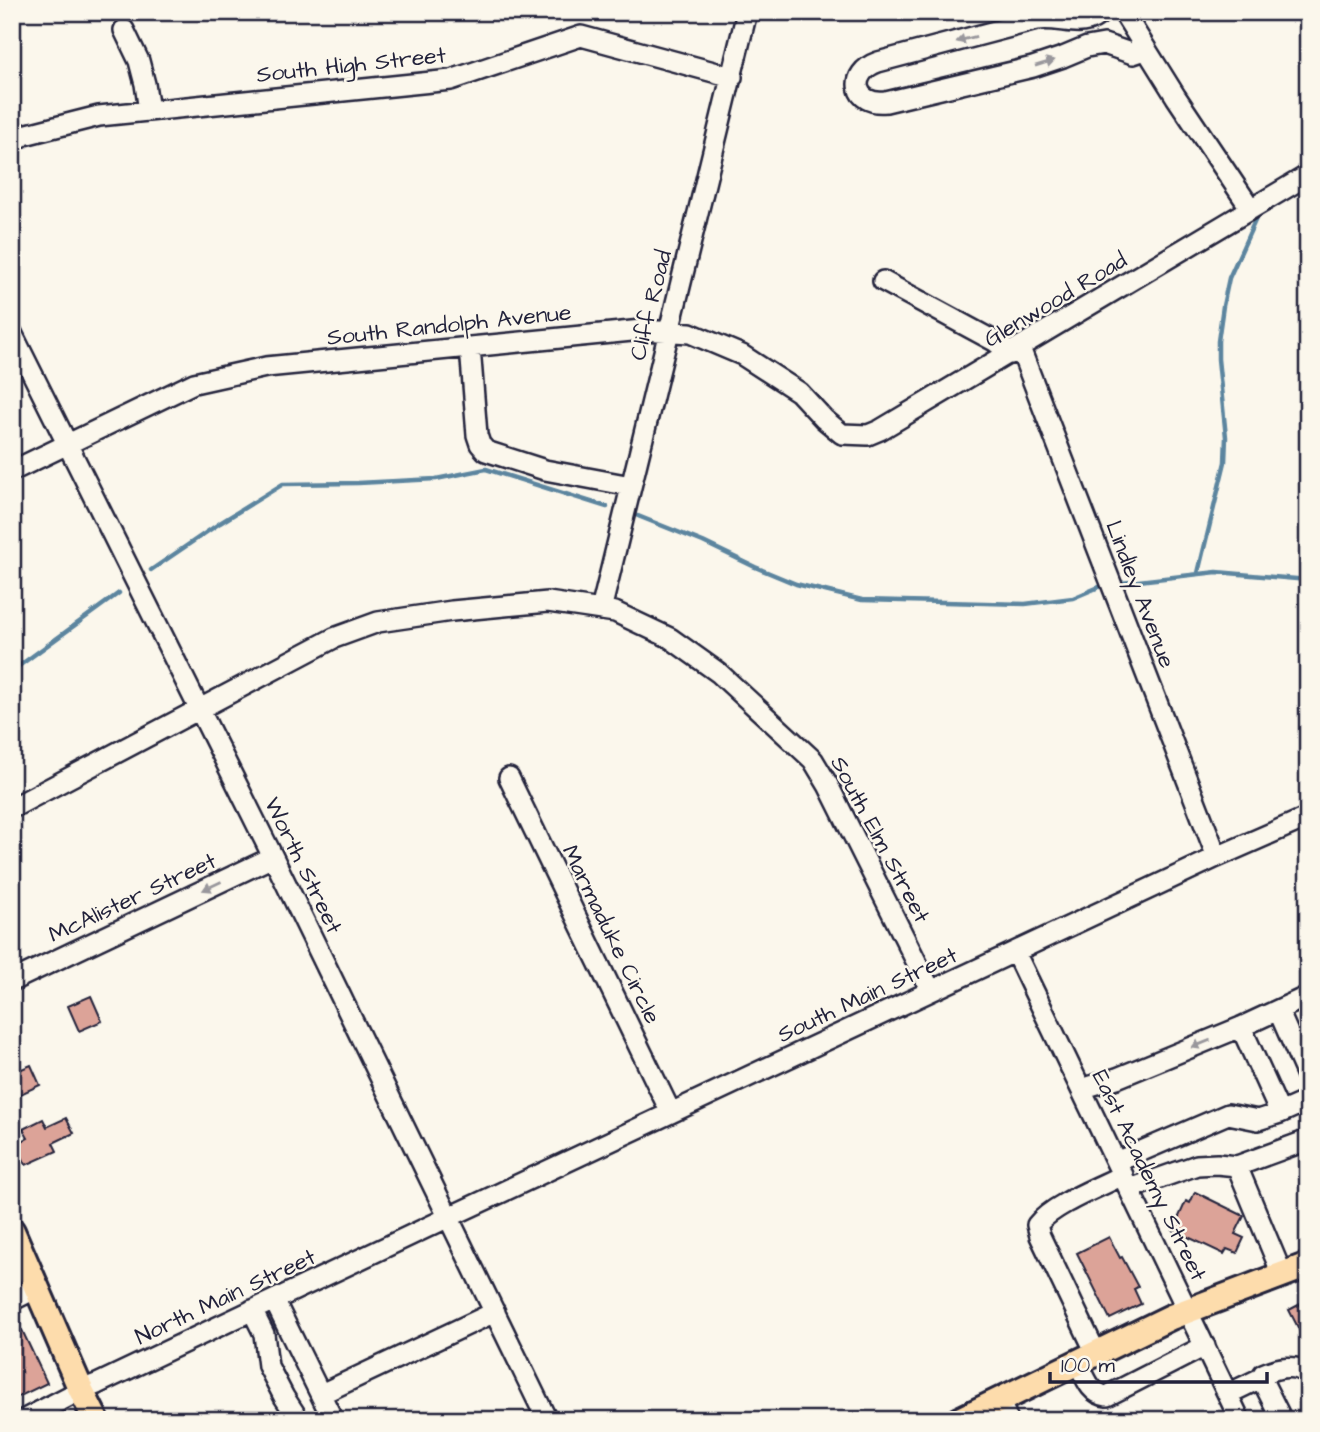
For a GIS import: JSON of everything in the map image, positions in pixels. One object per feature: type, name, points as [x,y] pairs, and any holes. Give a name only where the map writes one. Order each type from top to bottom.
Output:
[{"type":"main road","points":[[12,1231],[20,1293],[82,1390],[96,1420]]},
{"type":"main road","points":[[959,1420],[1004,1410],[1087,1357],[1171,1317],[1308,1265]]},
{"type":"street","name":"Cliff Road","points":[[601,610],[747,12]]},
{"type":"street","points":[[1101,12],[1097,18],[1086,22],[1053,18],[1037,20],[878,62],[864,70],[858,86],[865,98],[878,103],[886,102],[1033,67],[1087,47],[1104,44],[1133,54],[1145,50]]},
{"type":"street","points":[[1123,12],[1145,50],[1251,209]]},
{"type":"street","points":[[124,30],[139,61],[149,111]]},
{"type":"street","name":"South High Street","points":[[12,144],[24,135],[99,116],[452,80],[581,36],[732,77]]},
{"type":"street","name":"Glenwood Road","points":[[824,419],[842,434],[868,435],[880,430],[1308,175]]},
{"type":"street","points":[[883,281],[1015,351]]},
{"type":"street","name":"South Randolph Avenue","points":[[12,471],[194,383],[266,367],[642,330],[690,333],[742,355],[799,392],[824,419]]},
{"type":"street","name":"Worth Street","points":[[12,333],[273,857],[547,1420]]},
{"type":"street","points":[[470,347],[477,435],[486,451],[545,470],[631,486]]},
{"type":"street","name":"Lindley Avenue","points":[[1015,351],[1217,857]]},
{"type":"street","name":"South Elm Street","points":[[12,808],[334,638],[378,622],[452,611],[548,602],[615,612],[670,638],[719,673],[813,760],[931,991]]},
{"type":"street","name":"Marmaduke Circle","points":[[509,778],[671,1112]]},
{"type":"street","name":"South Main Street","points":[[449,1217],[1217,857],[1308,817]]},
{"type":"street","name":"McAlister Street","points":[[12,981],[273,857]]},
{"type":"street","name":"East Academy Street","points":[[1015,952],[1241,1420]]},
{"type":"street","points":[[1081,1089],[1117,1079],[1308,996]]},
{"type":"street","points":[[1278,1010],[1308,1078]]},
{"type":"street","points":[[1241,1027],[1280,1113]]},
{"type":"street","points":[[1205,1346],[1107,1396],[1093,1390],[1087,1357],[1037,1225],[1042,1218],[1067,1203],[1123,1175],[1228,1114],[1258,1119],[1280,1113],[1307,1101],[1308,1098]]},
{"type":"street","points":[[1123,1175],[1197,1165],[1237,1166],[1308,1140]]},
{"type":"street","points":[[1237,1166],[1282,1274]]},
{"type":"street","name":"North Main Street","points":[[23,1420],[449,1217]]},
{"type":"street","points":[[274,1300],[333,1420]]},
{"type":"street","points":[[252,1310],[264,1334],[268,1367],[299,1420]]},
{"type":"street","points":[[321,1394],[495,1312]]},
{"type":"street","points":[[1228,1394],[1273,1369],[1298,1368],[1303,1369],[1308,1376]]},
{"type":"street","points":[[1261,1378],[1282,1420]]},
{"type":"building","points":[[91,996],[102,1021],[79,1031],[68,1006]]},
{"type":"building","points":[[31,1065],[40,1085],[12,1098],[12,1073]]},
{"type":"building","points":[[66,1118],[74,1133],[53,1143],[57,1151],[26,1165],[16,1144],[28,1138],[23,1129],[43,1119],[47,1127]]},
{"type":"building","points":[[1195,1192],[1244,1216],[1235,1234],[1244,1238],[1237,1253],[1227,1249],[1224,1254],[1173,1230],[1186,1201],[1190,1203]]},
{"type":"building","points":[[1109,1237],[1138,1287],[1134,1289],[1141,1304],[1110,1319],[1077,1253]]},
{"type":"building","points":[[1308,1300],[1308,1347],[1289,1310]]},
{"type":"building","points":[[22,1330],[47,1383],[12,1400],[12,1334]]},
{"type":"waterway","points":[[1198,573],[1225,462],[1226,437],[1218,359],[1223,306],[1229,278],[1258,214]]},
{"type":"waterway","points":[[151,570],[283,484],[436,479],[486,469],[607,507]]},
{"type":"waterway","points":[[638,516],[796,584],[862,600],[1025,604],[1073,598],[1099,587]]},
{"type":"waterway","points":[[1121,583],[1217,572],[1308,580]]},
{"type":"waterway","points":[[12,671],[119,593]]}]
